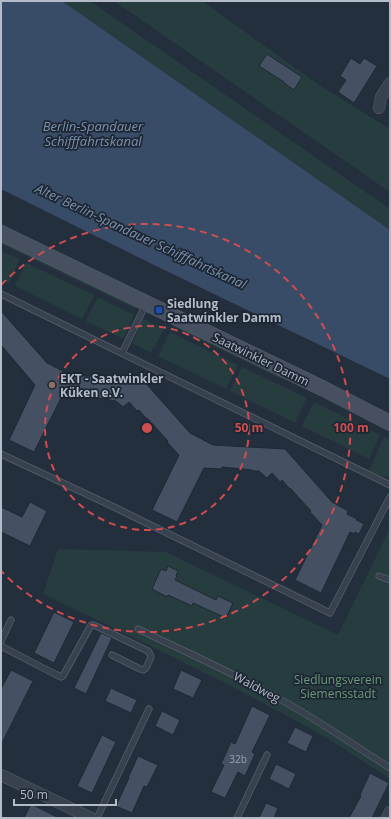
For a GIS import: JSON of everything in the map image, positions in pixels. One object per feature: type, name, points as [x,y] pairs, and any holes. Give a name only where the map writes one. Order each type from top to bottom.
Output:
[{"type":"main road","name":"Saatwinkler Damm","points":[[1,233],[324,389],[390,423]]},
{"type":"street","points":[[379,108],[381,97],[390,83]]},
{"type":"street","points":[[1,775],[91,818]]},
{"type":"street","points":[[387,818],[390,812]]},
{"type":"lane","points":[[1,294],[390,485]]},
{"type":"lane","points":[[122,353],[146,304]]},
{"type":"lane","points":[[1,454],[122,511],[330,613],[390,498]]},
{"type":"lane","points":[[379,576],[390,580]]},
{"type":"lane","points":[[1,641],[11,620]]},
{"type":"lane","points":[[1,646],[62,677],[91,625],[94,625],[148,651],[151,657],[146,668],[143,670],[112,655]]},
{"type":"lane","name":"Waldweg","points":[[138,629],[276,697],[328,727],[390,768]]},
{"type":"lane","points":[[97,818],[149,709]]},
{"type":"lane","points":[[236,818],[267,755]]},
{"type":"green space","points":[[62,1],[90,1],[390,209],[390,230]]},
{"type":"green space","points":[[114,1],[202,1],[318,84],[390,129],[390,192]]},
{"type":"green space","points":[[1,240],[136,305],[136,309],[1,244]]},
{"type":"green space","points":[[1,251],[20,259],[9,283],[1,280]]},
{"type":"green space","points":[[26,263],[94,295],[82,319],[15,286]]},
{"type":"green space","points":[[98,297],[134,315],[123,339],[86,321]]},
{"type":"green space","points":[[143,319],[164,329],[151,353],[132,343]]},
{"type":"green space","points":[[174,324],[283,377],[282,379],[173,327]]},
{"type":"green space","points":[[170,332],[238,365],[226,389],[158,356]]},
{"type":"green space","points":[[242,367],[307,398],[295,423],[230,391]]},
{"type":"green space","points":[[314,402],[380,435],[369,459],[302,426]]},
{"type":"green space","points":[[384,437],[390,440],[390,476],[379,475],[369,470]]},
{"type":"green space","name":"Siedlungsverein Siemensstadt","points":[[390,528],[390,779],[323,736],[280,712],[179,660],[43,594],[58,549],[166,552],[338,635]]},
{"type":"water","name":"Berlin-Spandauer Schifffahrtskanal","points":[[1,1],[62,1],[390,230],[390,379],[1,189]]},
{"type":"building","points":[[267,54],[302,77],[294,90],[259,66]]},
{"type":"building","points":[[351,58],[360,64],[364,58],[377,66],[354,103],[338,92],[346,80],[340,76]]},
{"type":"building","points":[[1,311],[47,363],[69,375],[142,379],[190,433],[213,445],[285,449],[332,502],[348,511],[347,514],[364,524],[359,534],[350,532],[321,593],[295,580],[322,525],[290,488],[282,480],[280,482],[272,473],[267,478],[259,471],[222,467],[222,469],[204,468],[177,522],[152,510],[179,455],[147,418],[139,410],[137,411],[129,402],[123,407],[116,401],[109,399],[79,397],[61,398],[34,452],[9,440],[35,385],[1,345]]},
{"type":"building","points":[[30,502],[47,511],[30,546],[1,532],[1,507],[22,517]]},
{"type":"building","points":[[168,566],[178,571],[175,580],[216,600],[218,596],[233,603],[226,618],[193,603],[192,606],[168,595],[167,597],[152,589],[161,569],[166,571]]},
{"type":"building","points":[[54,612],[74,622],[54,663],[34,653]]},
{"type":"building","points":[[101,633],[112,638],[86,694],[74,688]]},
{"type":"building","points":[[11,670],[33,681],[1,745],[1,689]]},
{"type":"building","points":[[181,670],[202,680],[193,698],[173,689]]},
{"type":"building","points":[[111,688],[137,700],[131,713],[105,701]]},
{"type":"building","points":[[252,706],[270,715],[252,752],[255,754],[245,776],[238,772],[225,798],[211,792],[224,765],[221,764],[231,742],[235,744]]},
{"type":"building","points":[[162,711],[180,720],[173,735],[155,726]]},
{"type":"building","points":[[295,727],[313,736],[306,752],[287,743]]},
{"type":"building","points":[[102,735],[116,742],[92,793],[77,786]]},
{"type":"building","points":[[138,756],[158,765],[147,787],[144,786],[132,813],[116,806]]},
{"type":"building","points":[[276,764],[296,774],[289,789],[269,779]]},
{"type":"building","points":[[370,773],[389,783],[372,818],[349,818],[361,796],[360,795]]},
{"type":"building","points":[[266,803],[278,808],[274,818],[259,818]]},
{"type":"building","points":[[31,804],[59,818],[24,818]]},
{"type":"place","name":"Siedlung Saatwinkler Damm","points":[[159,310]]},
{"type":"place","name":"EKT - Saatwinkler Küken e.V.","points":[[52,385]]},
{"type":"water label","name":"Alter Berlin-Spandauer Schifffahrtskanal","points":[[141,236]]}]
